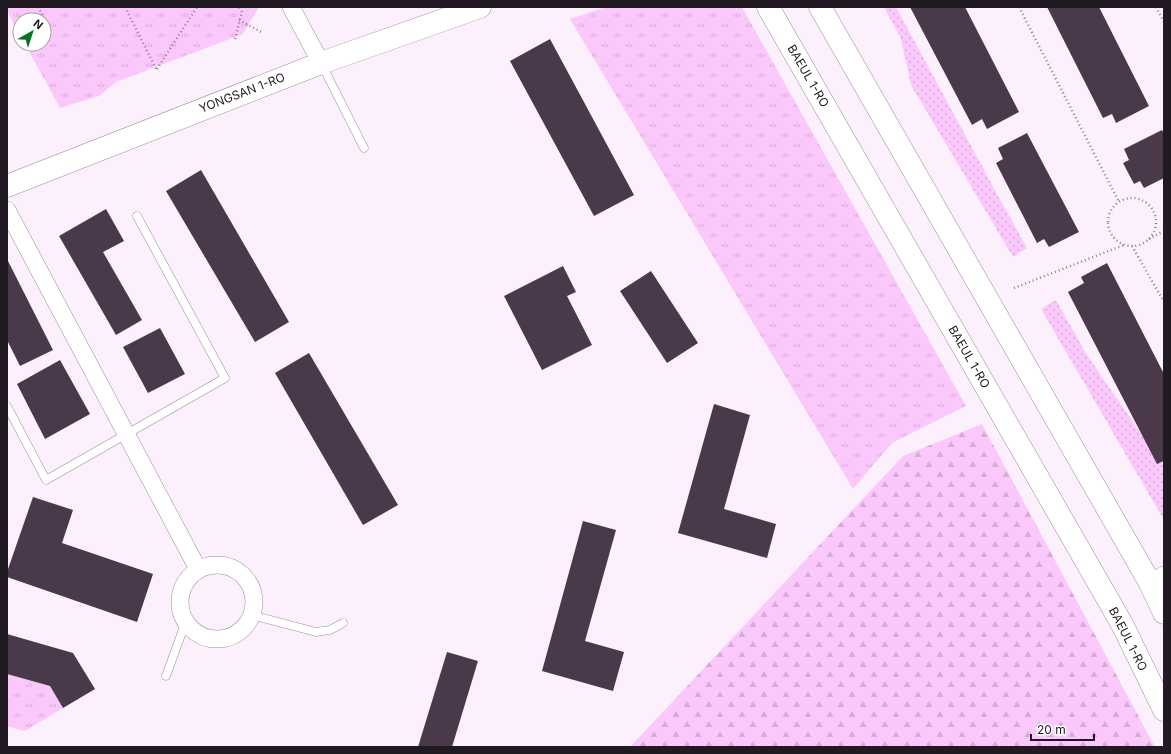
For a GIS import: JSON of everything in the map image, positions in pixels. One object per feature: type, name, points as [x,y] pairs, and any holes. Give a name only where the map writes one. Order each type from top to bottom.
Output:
[{"type":"main road","name":"YONGSAN 1-RO","points":[[7,186],[321,63],[480,7]]},
{"type":"main road","name":"BAEUL 1-RO","points":[[768,7],[1122,624],[1164,710]]},
{"type":"main road","points":[[820,7],[1157,579],[1164,613]]},
{"type":"street","points":[[291,7],[321,63]]},
{"type":"street","points":[[7,210],[198,569]]},
{"type":"street","points":[[210,565],[222,565],[234,569],[244,576],[251,586],[254,598],[252,615],[249,622],[241,631],[230,638],[218,640],[205,638],[194,633],[185,624],[180,612],[179,600],[182,587],[188,577],[198,569],[210,565]]},
{"type":"lane","points":[[321,63],[364,148]]},
{"type":"lane","points":[[7,406],[46,480],[225,378],[137,216]]},
{"type":"lane","points":[[252,615],[316,632],[330,630],[343,623]]},
{"type":"lane","points":[[166,676],[185,624]]},
{"type":"path","points":[[125,7],[157,69],[197,7]]},
{"type":"path","points":[[235,39],[242,12],[239,7]]},
{"type":"path","points":[[1019,7],[1119,202]]},
{"type":"path","points":[[1156,7],[1164,22]]},
{"type":"path","points":[[239,20],[262,33]]},
{"type":"path","points":[[1148,240],[1153,234],[1156,226],[1152,210],[1147,204],[1141,200],[1133,198],[1125,199],[1113,207],[1109,213],[1109,228],[1117,241],[1124,245],[1132,246],[1141,244],[1164,231]]},
{"type":"path","points":[[1014,288],[1124,245]]},
{"type":"path","points":[[1132,246],[1164,302]]},
{"type":"green space","points":[[7,7],[259,7],[243,34],[116,82],[99,96],[60,108],[29,52],[52,52],[52,12],[12,12],[12,20],[7,11]]},
{"type":"green space","points":[[606,7],[742,7],[966,406],[892,443],[853,489],[570,19]]},
{"type":"green space","points":[[884,7],[896,7],[1027,248],[1013,257],[911,85],[901,39]]},
{"type":"green space","points":[[1056,300],[1087,355],[1164,467],[1164,520],[1041,309]]},
{"type":"green space","points":[[982,424],[1155,747],[630,747],[903,456]]},
{"type":"green space","points":[[7,674],[50,686],[63,708],[25,731],[7,726]]},
{"type":"building","points":[[910,7],[965,7],[1019,112],[987,129],[982,119],[972,125]]},
{"type":"building","points":[[1047,7],[1099,7],[1149,106],[1116,123],[1112,114],[1103,118]]},
{"type":"building","points":[[550,39],[634,195],[594,216],[510,61]]},
{"type":"building","points":[[1162,130],[1164,134],[1164,178],[1144,188],[1140,181],[1134,184],[1123,163],[1129,160],[1124,149]]},
{"type":"building","points":[[1027,133],[1079,232],[1049,247],[1044,239],[1037,243],[996,163],[1003,159],[998,148]]},
{"type":"building","points":[[201,170],[289,322],[255,342],[166,191]]},
{"type":"building","points":[[106,209],[124,241],[103,252],[142,320],[116,335],[59,236]]},
{"type":"building","points":[[7,259],[53,350],[20,366],[7,340]]},
{"type":"building","points":[[1107,263],[1164,374],[1164,461],[1157,464],[1068,292],[1084,283],[1081,277]]},
{"type":"building","points":[[563,266],[576,292],[567,296],[592,345],[542,370],[504,296]]},
{"type":"building","points":[[651,271],[698,343],[667,363],[620,291]]},
{"type":"building","points":[[160,328],[185,374],[148,393],[123,347]]},
{"type":"building","points":[[309,353],[398,505],[363,525],[275,373]]},
{"type":"building","points":[[60,360],[90,414],[45,439],[17,384]]},
{"type":"building","points":[[714,404],[750,415],[724,509],[776,524],[767,558],[678,533]]},
{"type":"building","points":[[33,497],[73,510],[62,543],[153,574],[137,622],[7,577],[7,572]]},
{"type":"building","points":[[583,521],[616,530],[585,641],[624,652],[613,691],[542,671]]},
{"type":"building","points":[[7,634],[73,653],[95,689],[63,708],[50,686],[7,674]]},
{"type":"building","points":[[447,652],[478,661],[452,747],[418,747]]}]
